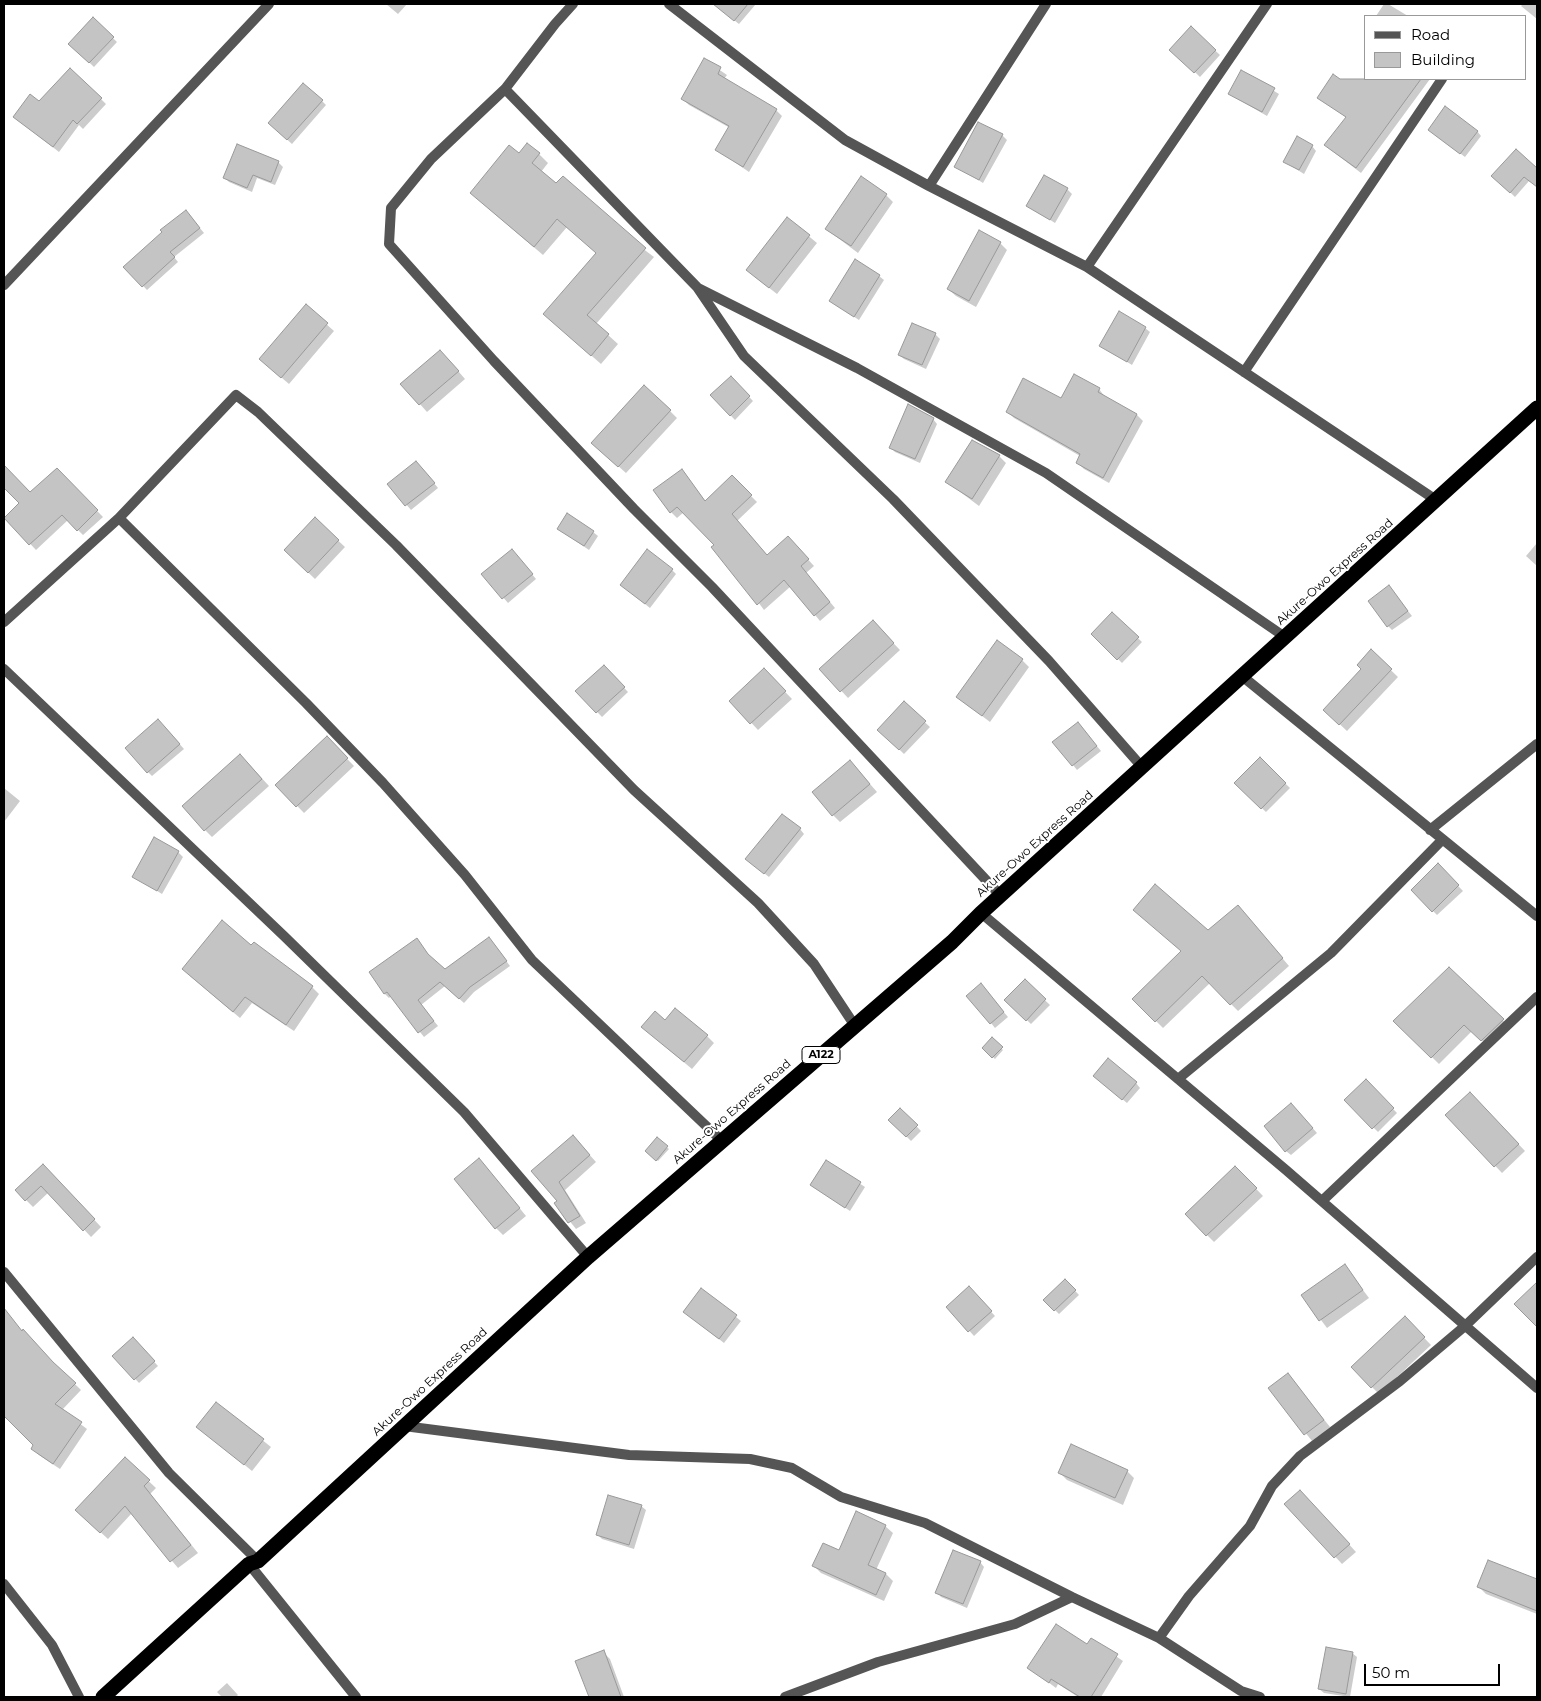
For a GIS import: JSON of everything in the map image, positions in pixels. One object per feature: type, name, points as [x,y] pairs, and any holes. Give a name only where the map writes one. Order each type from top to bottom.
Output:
[{"type":"highway","name":"Akure-Owo Express Road","points":[[103,1697],[254,1563],[588,1257],[952,942],[981,913],[1537,408]]},
{"type":"street","points":[[4,285],[269,4]]},
{"type":"street","points":[[573,4],[555,24],[505,89],[431,159],[391,208],[390,244],[494,361],[634,509],[712,587],[1000,896]]},
{"type":"street","points":[[669,4],[845,140],[929,186],[1087,267],[1436,500]]},
{"type":"street","points":[[929,186],[1046,4]]},
{"type":"street","points":[[1087,267],[1267,4]]},
{"type":"street","points":[[1244,372],[1441,80]]},
{"type":"street","points":[[505,89],[697,287],[744,356],[893,499],[1049,661],[1142,767]]},
{"type":"street","points":[[697,287],[857,368],[1046,473],[1285,637]]},
{"type":"street","points":[[4,622],[119,518],[236,395],[258,412],[396,545],[634,790],[758,902],[814,964],[855,1026]]},
{"type":"street","points":[[119,518],[306,703],[383,783],[465,875],[532,960],[722,1141]]},
{"type":"street","points":[[4,669],[277,929],[464,1112],[588,1257]]},
{"type":"street","points":[[1242,676],[1537,916]]},
{"type":"street","points":[[1430,830],[1537,744]]},
{"type":"street","points":[[1178,1079],[1331,953],[1442,840]]},
{"type":"street","points":[[981,913],[1322,1201],[1537,1388]]},
{"type":"street","points":[[1322,1201],[1537,997]]},
{"type":"street","points":[[1159,1638],[1189,1596],[1250,1526],[1272,1486],[1300,1456],[1400,1381],[1465,1326],[1537,1257]]},
{"type":"street","points":[[4,1272],[168,1473],[254,1563],[356,1697]]},
{"type":"street","points":[[404,1426],[629,1454],[750,1459],[792,1468],[841,1497],[925,1523],[1072,1597],[1159,1638],[1241,1691],[1260,1697]]},
{"type":"street","points":[[4,1584],[52,1645],[80,1697]]},
{"type":"street","points":[[785,1697],[878,1662],[1015,1624],[1072,1597]]},
{"type":"street","points":[[1231,1697],[1241,1691]]},
{"type":"building","points":[[713,4],[748,4],[734,21]]},
{"type":"building","points":[[93,17],[114,37],[89,63],[68,44]]},
{"type":"building","points":[[1191,26],[1216,50],[1194,73],[1169,50]]},
{"type":"building","points":[[704,58],[721,67],[718,74],[777,109],[743,167],[715,150],[729,126],[681,99]]},
{"type":"building","points":[[70,68],[102,98],[77,124],[73,120],[53,147],[13,117],[30,94],[39,101]]},
{"type":"building","points":[[1241,70],[1275,88],[1262,112],[1228,94]]},
{"type":"building","points":[[1333,74],[1340,79],[1420,80],[1356,168],[1324,145],[1346,117],[1317,98]]},
{"type":"building","points":[[303,83],[323,100],[287,140],[268,123]]},
{"type":"building","points":[[1445,106],[1478,131],[1460,154],[1428,130]]},
{"type":"building","points":[[978,122],[1003,134],[979,180],[954,167]]},
{"type":"building","points":[[1297,136],[1313,145],[1299,170],[1283,162]]},
{"type":"building","points":[[527,143],[540,153],[532,163],[556,183],[563,176],[646,248],[587,315],[609,334],[591,356],[543,314],[596,253],[557,219],[534,247],[470,193],[509,145],[519,153]]},
{"type":"building","points":[[237,144],[279,161],[271,182],[253,175],[247,188],[223,178]]},
{"type":"building","points":[[1516,149],[1537,168],[1537,187],[1524,177],[1510,193],[1491,176]]},
{"type":"building","points":[[1044,175],[1068,188],[1050,220],[1026,206]]},
{"type":"building","points":[[861,176],[887,194],[851,246],[825,229]]},
{"type":"building","points":[[186,210],[200,228],[170,252],[175,257],[142,287],[123,267],[162,232],[160,230]]},
{"type":"building","points":[[787,217],[810,235],[769,288],[746,270]]},
{"type":"building","points":[[979,230],[1001,242],[969,301],[947,289]]},
{"type":"building","points":[[855,259],[880,275],[854,317],[829,301]]},
{"type":"building","points":[[306,304],[328,323],[281,378],[259,359]]},
{"type":"building","points":[[1119,311],[1146,327],[1127,362],[1099,346]]},
{"type":"building","points":[[912,323],[936,333],[922,365],[898,355]]},
{"type":"building","points":[[440,350],[459,371],[419,405],[400,384]]},
{"type":"building","points":[[1074,374],[1100,388],[1098,392],[1137,414],[1103,478],[1076,463],[1080,454],[1006,412],[1023,378],[1061,398]]},
{"type":"building","points":[[731,376],[750,396],[730,416],[710,395]]},
{"type":"building","points":[[644,385],[671,410],[618,467],[591,443]]},
{"type":"building","points":[[908,404],[934,418],[915,459],[889,448]]},
{"type":"building","points":[[972,440],[1000,455],[972,499],[945,482]]},
{"type":"building","points":[[416,461],[435,483],[405,506],[387,484]]},
{"type":"building","points":[[4,465],[30,492],[57,468],[98,510],[77,531],[62,515],[29,545],[4,518],[19,503],[4,488]]},
{"type":"building","points":[[682,469],[705,501],[732,475],[752,495],[732,514],[767,555],[788,536],[809,559],[801,566],[830,602],[814,616],[784,580],[757,605],[711,547],[714,545],[677,507],[670,513],[653,490]]},
{"type":"building","points":[[567,513],[594,531],[584,546],[557,529]]},
{"type":"building","points":[[315,517],[339,540],[308,573],[284,550]]},
{"type":"building","points":[[512,549],[533,574],[502,599],[481,574]]},
{"type":"building","points":[[647,549],[673,569],[645,604],[620,585]]},
{"type":"building","points":[[1389,585],[1408,611],[1387,627],[1368,601]]},
{"type":"building","points":[[1112,612],[1139,637],[1117,660],[1091,634]]},
{"type":"building","points":[[873,620],[894,643],[840,692],[819,669]]},
{"type":"building","points":[[997,640],[1023,659],[982,716],[956,697]]},
{"type":"building","points":[[1371,649],[1392,669],[1339,725],[1323,710],[1361,669],[1357,665]]},
{"type":"building","points":[[604,665],[625,687],[596,713],[575,691]]},
{"type":"building","points":[[764,668],[786,691],[750,724],[729,701]]},
{"type":"building","points":[[904,701],[926,721],[899,750],[877,730]]},
{"type":"building","points":[[158,719],[180,744],[147,773],[125,748]]},
{"type":"building","points":[[1078,722],[1097,746],[1072,766],[1052,742]]},
{"type":"building","points":[[327,736],[348,758],[296,807],[275,785]]},
{"type":"building","points":[[240,754],[262,779],[204,831],[182,806]]},
{"type":"building","points":[[1260,757],[1286,783],[1261,809],[1234,783]]},
{"type":"building","points":[[850,760],[870,784],[832,816],[812,792]]},
{"type":"building","points":[[782,814],[801,828],[764,874],[745,859]]},
{"type":"building","points":[[154,837],[179,851],[157,891],[132,877]]},
{"type":"building","points":[[1438,863],[1459,885],[1432,912],[1411,890]]},
{"type":"building","points":[[1155,884],[1208,930],[1238,905],[1283,958],[1230,1005],[1202,976],[1155,1022],[1132,999],[1181,951],[1133,910]]},
{"type":"building","points":[[222,920],[251,945],[254,942],[313,986],[286,1025],[245,997],[233,1012],[182,969]]},
{"type":"building","points":[[489,937],[507,961],[470,987],[459,999],[440,982],[418,1000],[434,1021],[418,1033],[387,992],[384,994],[369,972],[417,938],[428,954],[445,969]]},
{"type":"building","points":[[1449,967],[1504,1019],[1481,1041],[1464,1025],[1431,1058],[1393,1021]]},
{"type":"building","points":[[1025,979],[1046,999],[1026,1021],[1004,1000]]},
{"type":"building","points":[[981,983],[1004,1012],[990,1024],[966,996]]},
{"type":"building","points":[[675,1008],[708,1035],[684,1062],[641,1027],[655,1011],[665,1020]]},
{"type":"building","points":[[992,1037],[1003,1047],[992,1058],[982,1048]]},
{"type":"building","points":[[1108,1058],[1137,1082],[1122,1100],[1093,1076]]},
{"type":"building","points":[[1366,1079],[1394,1108],[1372,1129],[1344,1100]]},
{"type":"building","points":[[1470,1092],[1519,1144],[1494,1167],[1445,1115]]},
{"type":"building","points":[[1291,1103],[1313,1128],[1285,1152],[1264,1126]]},
{"type":"building","points":[[900,1108],[918,1125],[906,1137],[888,1120]]},
{"type":"building","points":[[573,1135],[590,1155],[559,1182],[580,1216],[568,1223],[554,1203],[557,1201],[531,1171]]},
{"type":"building","points":[[657,1137],[668,1146],[656,1161],[645,1151]]},
{"type":"building","points":[[479,1158],[520,1208],[495,1229],[454,1179]]},
{"type":"building","points":[[826,1160],[861,1182],[845,1208],[810,1185]]},
{"type":"building","points":[[43,1164],[95,1219],[83,1231],[41,1186],[25,1201],[15,1190]]},
{"type":"building","points":[[1235,1166],[1257,1188],[1206,1236],[1185,1214]]},
{"type":"building","points":[[1345,1264],[1363,1290],[1319,1321],[1301,1295]]},
{"type":"building","points":[[1065,1279],[1076,1290],[1054,1311],[1043,1300]]},
{"type":"building","points":[[1537,1282],[1537,1327],[1514,1304]]},
{"type":"building","points":[[969,1286],[992,1311],[968,1332],[946,1307]]},
{"type":"building","points":[[701,1288],[737,1315],[719,1339],[683,1312]]},
{"type":"building","points":[[4,1308],[22,1331],[23,1329],[53,1362],[76,1383],[55,1404],[82,1422],[53,1464],[31,1449],[33,1445],[4,1416]]},
{"type":"building","points":[[1405,1316],[1425,1337],[1371,1388],[1351,1367]]},
{"type":"building","points":[[133,1337],[155,1361],[134,1380],[112,1356]]},
{"type":"building","points":[[1288,1373],[1324,1420],[1304,1435],[1268,1388]]},
{"type":"building","points":[[216,1402],[264,1439],[244,1465],[196,1427]]},
{"type":"building","points":[[1071,1444],[1128,1470],[1115,1498],[1058,1473]]},
{"type":"building","points":[[125,1457],[150,1480],[144,1486],[191,1545],[170,1562],[125,1506],[100,1533],[75,1510]]},
{"type":"building","points":[[1300,1490],[1350,1544],[1334,1558],[1284,1504]]},
{"type":"building","points":[[608,1495],[642,1505],[629,1545],[596,1535]]},
{"type":"building","points":[[856,1511],[886,1525],[868,1565],[886,1573],[876,1595],[812,1566],[823,1543],[839,1550]]},
{"type":"building","points":[[953,1550],[981,1561],[963,1604],[935,1593]]},
{"type":"building","points":[[1488,1560],[1537,1579],[1537,1611],[1477,1587]]},
{"type":"building","points":[[1056,1624],[1087,1644],[1091,1638],[1118,1654],[1091,1697],[1080,1697],[1051,1679],[1049,1683],[1027,1668]]},
{"type":"building","points":[[1326,1647],[1353,1652],[1346,1694],[1318,1689]]},
{"type":"building","points":[[604,1650],[621,1697],[589,1697],[575,1661]]}]
